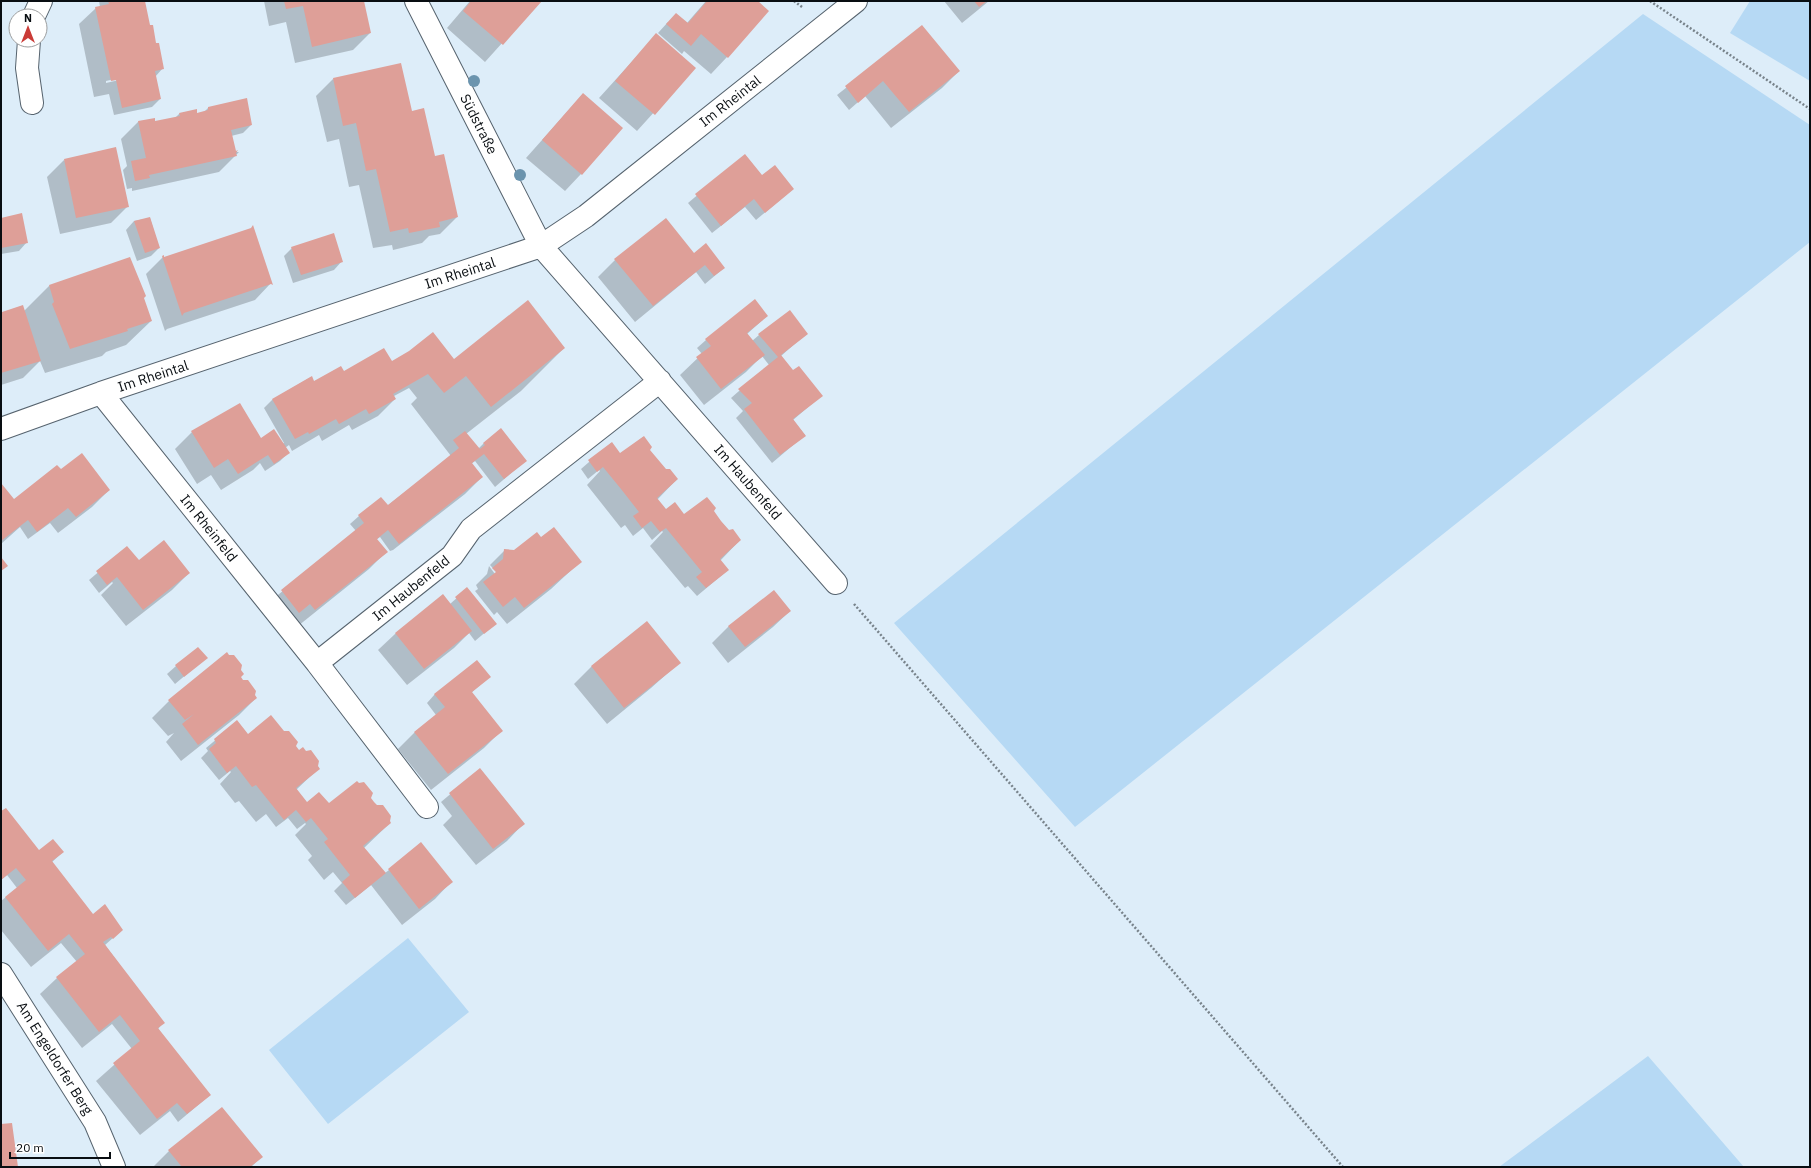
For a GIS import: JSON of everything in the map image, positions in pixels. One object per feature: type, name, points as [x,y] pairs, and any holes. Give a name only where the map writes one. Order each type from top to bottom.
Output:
[{"type":"street","name":"Südstraße","points":[[416,1],[542,246]]},
{"type":"street","name":"Im Rheintal","points":[[1,429],[101,393],[542,246],[586,216],[856,1]]},
{"type":"street","points":[[28,48],[27,68],[32,103]]},
{"type":"street","name":"Im Haubenfeld","points":[[542,246],[836,584]]},
{"type":"street","name":"Im Haubenfeld","points":[[317,663],[452,556],[471,529],[660,381]]},
{"type":"street","name":"Im Rheinfeld","points":[[101,393],[317,663]]},
{"type":"street","points":[[317,663],[428,807]]},
{"type":"street","name":"Am Engeldorfer Berg","points":[[1,974],[95,1122],[114,1167]]},
{"type":"path","points":[[1650,1],[1810,109]]},
{"type":"path","points":[[836,584],[1343,1167]]},
{"type":"shaded area","points":[[1750,1],[1810,1],[1810,81],[1730,33]]},
{"type":"shaded area","points":[[1643,14],[1810,125],[1810,242],[1075,827],[894,623]]},
{"type":"shaded area","points":[[408,938],[469,1012],[328,1124],[269,1050]]},
{"type":"shaded area","points":[[1648,1056],[1744,1167],[1499,1167]]},
{"type":"building","points":[[108,1],[145,1],[150,25],[153,25],[156,43],[159,43],[164,69],[155,71],[161,99],[122,108],[116,80],[111,81],[95,7],[109,4]]},
{"type":"building","points":[[284,1],[364,1],[371,33],[312,47],[303,6],[286,9]]},
{"type":"building","points":[[471,1],[542,1],[503,45],[463,11]]},
{"type":"building","points":[[707,1],[758,1],[769,11],[728,58],[701,34],[691,46],[666,24],[676,13],[688,23]]},
{"type":"building","points":[[974,1],[987,1],[979,7]]},
{"type":"building","points":[[922,25],[960,71],[909,112],[883,81],[858,103],[845,86]]},
{"type":"building","points":[[656,33],[696,68],[655,115],[615,81]]},
{"type":"building","points":[[401,63],[412,111],[424,108],[435,156],[444,154],[458,217],[439,222],[440,227],[409,233],[408,228],[390,232],[376,169],[366,171],[356,123],[343,126],[333,78]]},
{"type":"building","points":[[583,93],[623,128],[582,175],[542,140]]},
{"type":"building","points":[[247,98],[252,125],[231,130],[236,151],[238,150],[236,153],[237,156],[149,175],[150,178],[135,181],[131,161],[146,158],[138,121],[155,118],[155,121],[180,116],[179,113],[197,109],[197,113],[208,110],[208,107]]},
{"type":"building","points":[[116,147],[129,207],[76,218],[64,159]]},
{"type":"building","points":[[745,154],[762,175],[775,165],[794,189],[765,213],[754,199],[721,226],[695,194]]},
{"type":"building","points":[[22,213],[28,243],[1,248],[1,218]]},
{"type":"building","points":[[150,217],[160,248],[145,253],[134,221]]},
{"type":"building","points":[[666,218],[694,253],[706,243],[725,268],[714,276],[705,265],[653,306],[614,259]]},
{"type":"building","points":[[253,225],[273,285],[271,284],[184,313],[182,316],[162,256],[164,255],[164,257],[251,228]]},
{"type":"building","points":[[334,233],[343,262],[301,275],[291,247]]},
{"type":"building","points":[[130,257],[146,296],[144,298],[152,321],[127,329],[128,331],[70,349],[52,304],[54,302],[49,285]]},
{"type":"building","points":[[755,299],[768,316],[747,333],[765,355],[721,389],[696,357],[711,346],[705,339]]},
{"type":"building","points":[[528,300],[565,348],[491,407],[466,376],[444,393],[428,374],[393,394],[396,399],[369,414],[366,409],[339,424],[336,419],[309,434],[308,432],[295,439],[272,399],[312,376],[314,381],[341,366],[344,371],[384,348],[392,361],[409,351],[433,332],[454,359]]},
{"type":"building","points":[[23,305],[41,361],[1,373],[1,309],[2,312]]},
{"type":"building","points":[[790,310],[808,334],[781,355],[793,370],[799,366],[823,396],[793,419],[806,436],[780,455],[744,409],[752,403],[738,389],[778,357],[758,334]]},
{"type":"building","points":[[240,403],[261,438],[274,429],[290,453],[274,464],[268,455],[238,474],[228,459],[214,468],[191,431]]},
{"type":"building","points":[[501,428],[527,461],[504,479],[484,454],[472,463],[483,477],[399,544],[388,530],[377,539],[388,552],[315,610],[310,604],[299,613],[281,590],[364,523],[358,515],[381,497],[388,505],[459,448],[453,440],[465,431],[480,449],[485,445],[483,443]]},
{"type":"building","points":[[644,436],[652,447],[650,450],[666,469],[670,469],[678,479],[657,498],[666,509],[675,502],[684,514],[707,497],[716,508],[714,511],[721,521],[729,530],[733,529],[741,540],[720,559],[729,570],[706,588],[696,577],[702,572],[666,528],[660,532],[651,521],[642,528],[633,516],[639,512],[621,489],[603,467],[597,472],[588,460],[612,442],[620,453]]},
{"type":"building","points":[[82,453],[110,490],[76,517],[68,508],[37,532],[28,520],[1,541],[1,483],[14,499],[57,465],[61,469]]},
{"type":"building","points":[[554,527],[582,562],[524,608],[515,597],[503,607],[483,582],[496,572],[492,568],[503,559],[504,549],[514,550],[537,532],[541,537]]},
{"type":"building","points":[[164,540],[190,573],[143,610],[117,577],[107,585],[96,571],[127,546],[139,560]]},
{"type":"building","points":[[1,557],[8,566],[1,571]]},
{"type":"building","points":[[467,587],[497,624],[484,634],[455,597]]},
{"type":"building","points":[[774,590],[791,611],[745,647],[728,626]]},
{"type":"building","points":[[443,594],[472,631],[424,669],[395,633]]},
{"type":"building","points":[[647,621],[681,663],[624,708],[591,666]]},
{"type":"building","points":[[198,647],[208,658],[184,677],[175,665]]},
{"type":"building","points":[[227,652],[229,655],[234,655],[242,665],[241,670],[244,674],[241,677],[243,680],[248,680],[256,691],[255,695],[257,698],[198,745],[182,724],[194,714],[185,720],[168,700]]},
{"type":"building","points":[[477,660],[491,677],[472,692],[503,731],[448,774],[414,732],[445,707],[434,694]]},
{"type":"building","points":[[271,715],[284,731],[289,731],[298,742],[296,746],[299,750],[303,747],[306,751],[311,750],[319,761],[318,766],[320,769],[296,788],[307,802],[319,792],[329,803],[357,781],[359,783],[364,782],[373,793],[371,798],[374,802],[377,805],[383,805],[391,816],[391,823],[363,846],[386,873],[355,898],[342,882],[350,875],[324,842],[328,839],[311,818],[306,822],[296,810],[284,820],[256,785],[252,787],[236,766],[227,773],[209,749],[216,743],[214,739],[237,720],[248,734]]},
{"type":"building","points":[[480,768],[525,824],[493,849],[449,793]]},
{"type":"building","points":[[6,808],[39,850],[53,839],[64,852],[52,861],[93,914],[105,904],[123,930],[113,939],[111,937],[103,942],[165,1023],[158,1028],[211,1095],[187,1114],[177,1103],[157,1119],[113,1063],[140,1041],[120,1015],[99,1032],[56,977],[85,954],[69,934],[48,951],[5,897],[26,880],[16,868],[1,880],[1,811]]},
{"type":"building","points":[[421,842],[453,882],[419,909],[388,869]]},
{"type":"building","points":[[222,1107],[263,1157],[250,1167],[182,1167],[168,1150]]},
{"type":"building","points":[[12,1123],[18,1167],[1,1167],[1,1124]]}]
